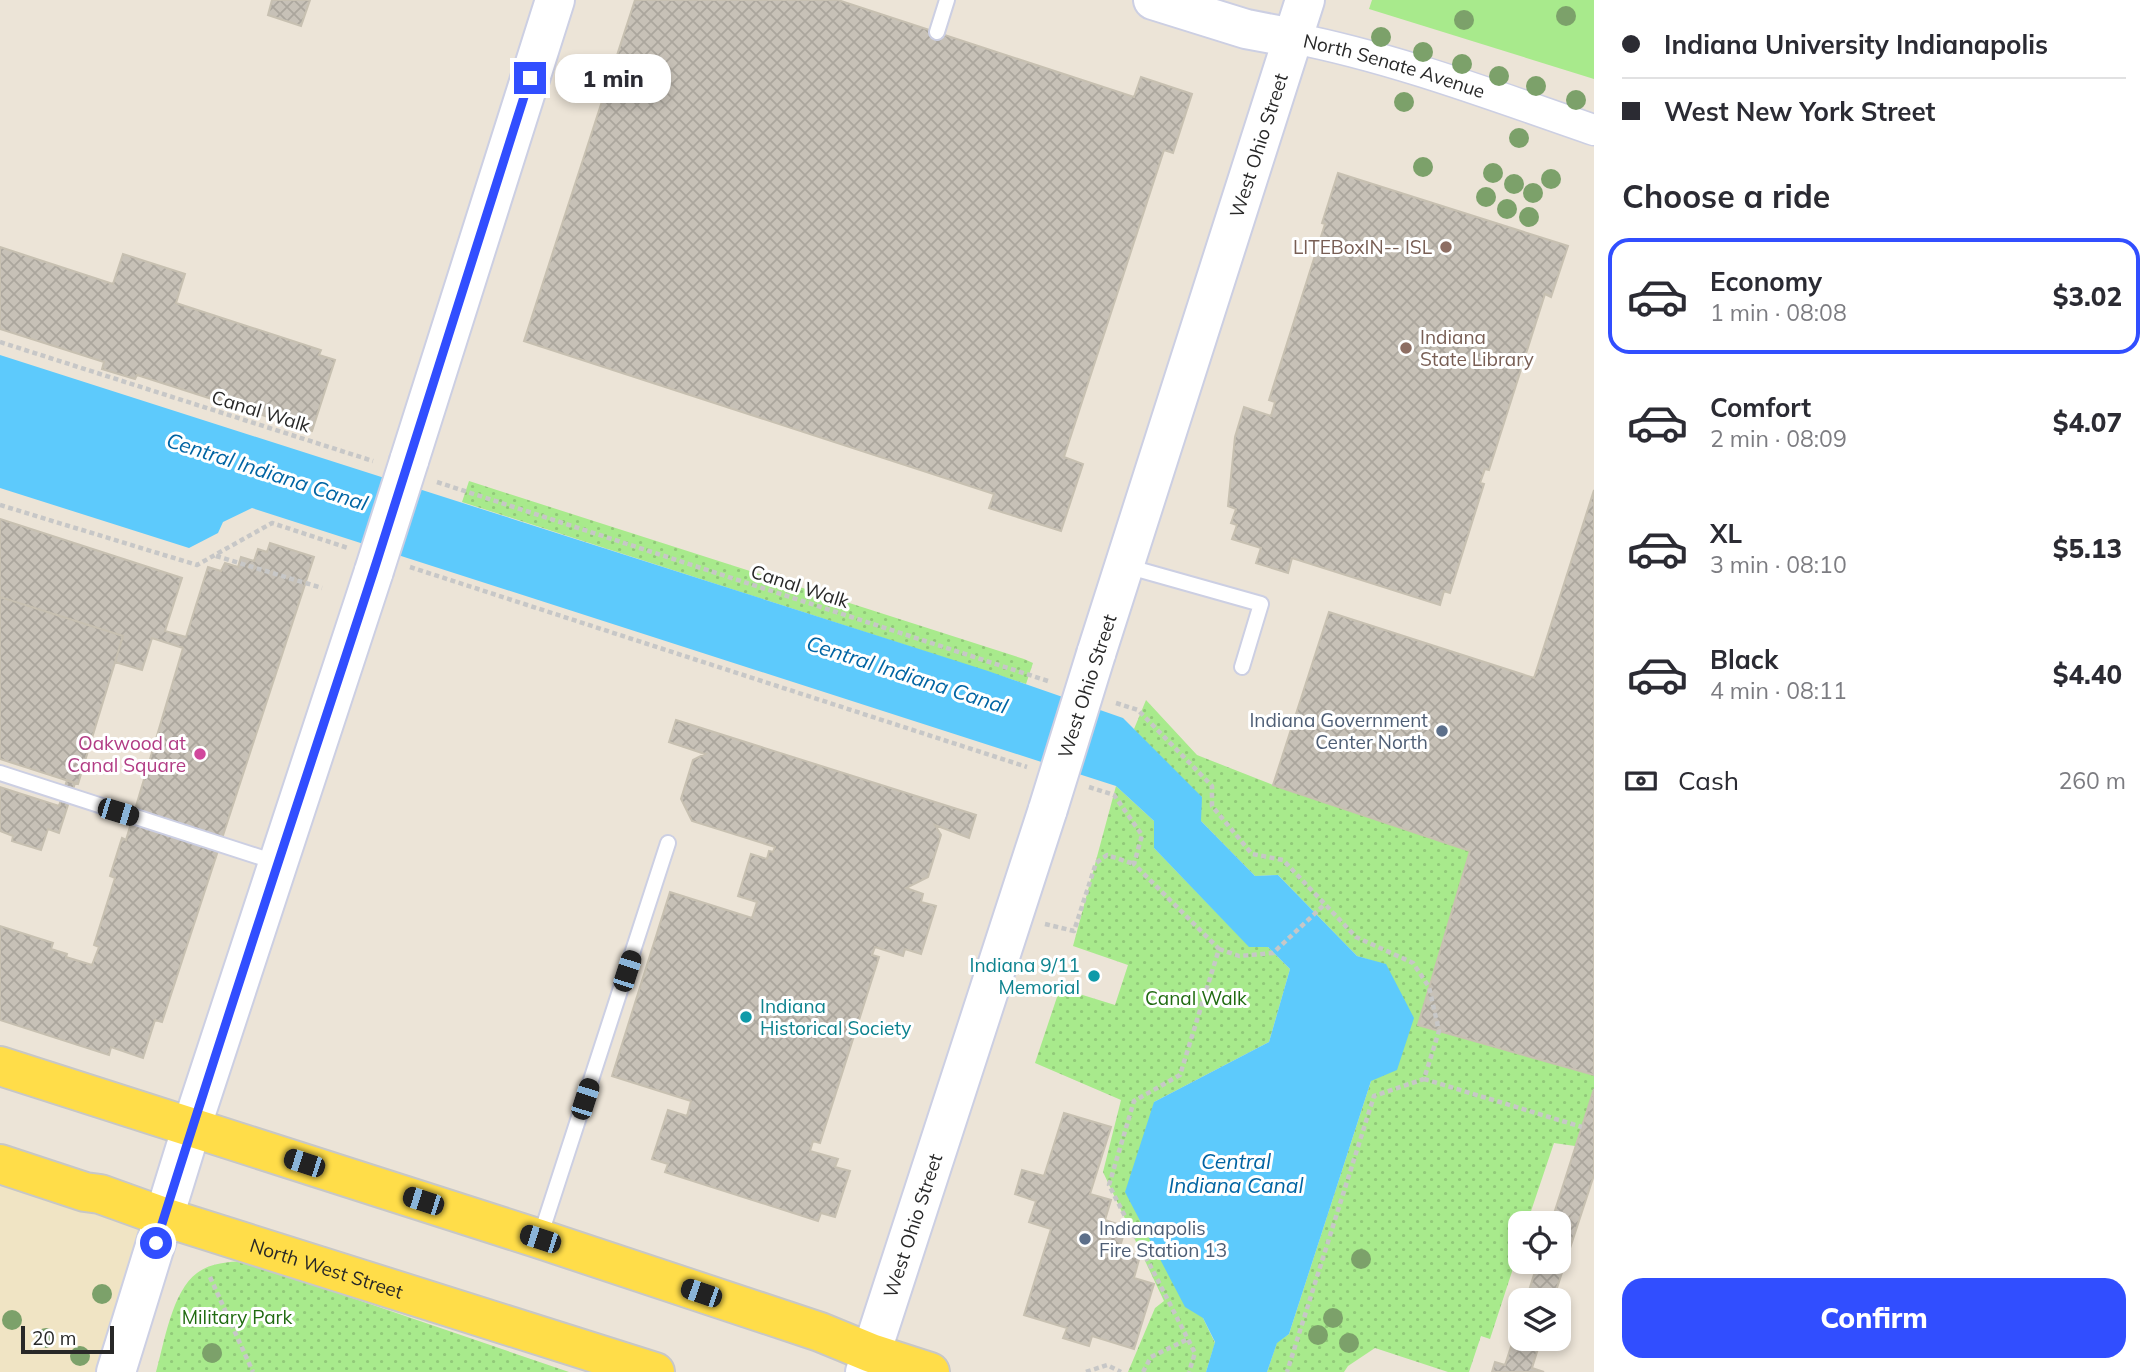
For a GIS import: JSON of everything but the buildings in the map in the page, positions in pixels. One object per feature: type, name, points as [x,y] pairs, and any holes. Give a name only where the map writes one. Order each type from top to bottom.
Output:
[{"type":"main road","points":[[116,1372],[192,1127],[555,0]]},
{"type":"main road","name":"North Senate Avenue","points":[[1153,0],[1246,29],[1293,38]]},
{"type":"main road","name":"West Ohio Street","points":[[868,1363],[1048,809],[1305,0]]},
{"type":"main road","points":[[0,1066],[820,1332],[868,1363],[930,1372]]},
{"type":"main road","name":"North West Street","points":[[0,1164],[655,1372]]},
{"type":"street","name":"North Senate Avenue","points":[[1293,38],[1345,50],[1486,93],[1594,130]]},
{"type":"lane","points":[[937,32],[947,0]]},
{"type":"lane","points":[[1125,566],[1261,604],[1242,667]]},
{"type":"lane","points":[[0,774],[279,863]]},
{"type":"lane","points":[[540,1239],[668,842]]},
{"type":"path","name":"Canal Walk","points":[[0,342],[404,468],[1059,685]]},
{"type":"path","points":[[0,505],[197,565],[272,523],[374,561],[1035,770]]},
{"type":"path","points":[[215,555],[322,588]]},
{"type":"path","points":[[1112,702],[1138,710],[1212,786],[1212,806],[1252,854],[1283,860],[1356,937],[1413,963],[1429,988],[1439,1031],[1424,1079]]},
{"type":"path","points":[[1087,787],[1114,795],[1142,835],[1134,864]]},
{"type":"path","points":[[1012,917],[1074,931],[1096,863],[1107,855],[1134,864],[1219,949],[1239,956],[1273,953],[1325,904]]},
{"type":"path","points":[[1189,1372],[1195,1353],[1109,1185],[1134,1101],[1180,1075],[1219,949]]},
{"type":"path","points":[[1287,1372],[1374,1096],[1424,1079],[1582,1127]]},
{"type":"path","points":[[210,1277],[253,1372]]},
{"type":"path","points":[[1143,1372],[1151,1357],[1188,1339]]},
{"type":"path","points":[[1086,1372],[1107,1365],[1121,1372]]},
{"type":"shaded area","points":[[0,1163],[164,1217],[115,1372],[0,1372]]},
{"type":"green space","points":[[1372,0],[1594,0],[1594,79],[1369,9]]},
{"type":"green space","points":[[469,481],[1024,659],[1033,663],[1026,684],[462,502]]},
{"type":"green space","points":[[1146,700],[1197,755],[1273,785],[1470,851],[1418,1024],[1594,1075],[1594,1089],[1575,1146],[1554,1143],[1531,1211],[1508,1211],[1508,1274],[1511,1274],[1490,1339],[1481,1336],[1469,1372],[1448,1372],[1375,1348],[1348,1366],[1344,1372],[1267,1372],[1277,1342],[1289,1334],[1371,1081],[1386,965],[1357,956],[1278,875],[1255,876],[1201,821],[1134,729]]},
{"type":"green space","name":"Canal Walk","points":[[1116,786],[1154,821],[1154,848],[1247,944],[1267,946],[1290,969],[1269,1042],[1154,1102],[1203,1318],[1215,1343],[1206,1372],[1128,1372],[1155,1308],[1164,1301],[1103,1172],[1121,1100],[1035,1063],[1060,988],[1115,1005],[1128,965],[1073,946]]},
{"type":"green space","name":"Military Park","points":[[244,1261],[569,1372],[156,1372],[170,1319],[188,1281],[208,1267]]},
{"type":"water","name":"Central Indiana Canal","points":[[0,355],[988,671],[1123,718],[1202,797],[1201,821],[1255,876],[1278,875],[1357,956],[1386,964],[1414,1018],[1397,1070],[1371,1081],[1289,1334],[1277,1343],[1267,1372],[1206,1372],[1215,1342],[1203,1318],[1185,1307],[1125,1192],[1154,1102],[1269,1042],[1290,969],[1268,947],[1249,947],[1154,848],[1154,821],[1116,786],[252,508],[223,522],[218,533],[189,548],[0,488]]},
{"type":"place","name":"LITEBoxIN-- ISL","points":[[1446,247]]},
{"type":"place","name":"Indiana State Library","points":[[1406,348]]},
{"type":"place","name":"Indiana Government Center North","points":[[1442,731]]},
{"type":"place","name":"Oakwood at Canal Square","points":[[200,754]]},
{"type":"place","name":"Indiana 9/11 Memorial","points":[[1094,976]]},
{"type":"place","name":"Indiana Historical Society","points":[[746,1017]]},
{"type":"place","name":"Indianapolis Fire Station 13","points":[[1085,1239]]},
{"type":"route","points":[[156,1243],[197,1110],[286,845],[339,672],[374,571],[530,78]]}]
